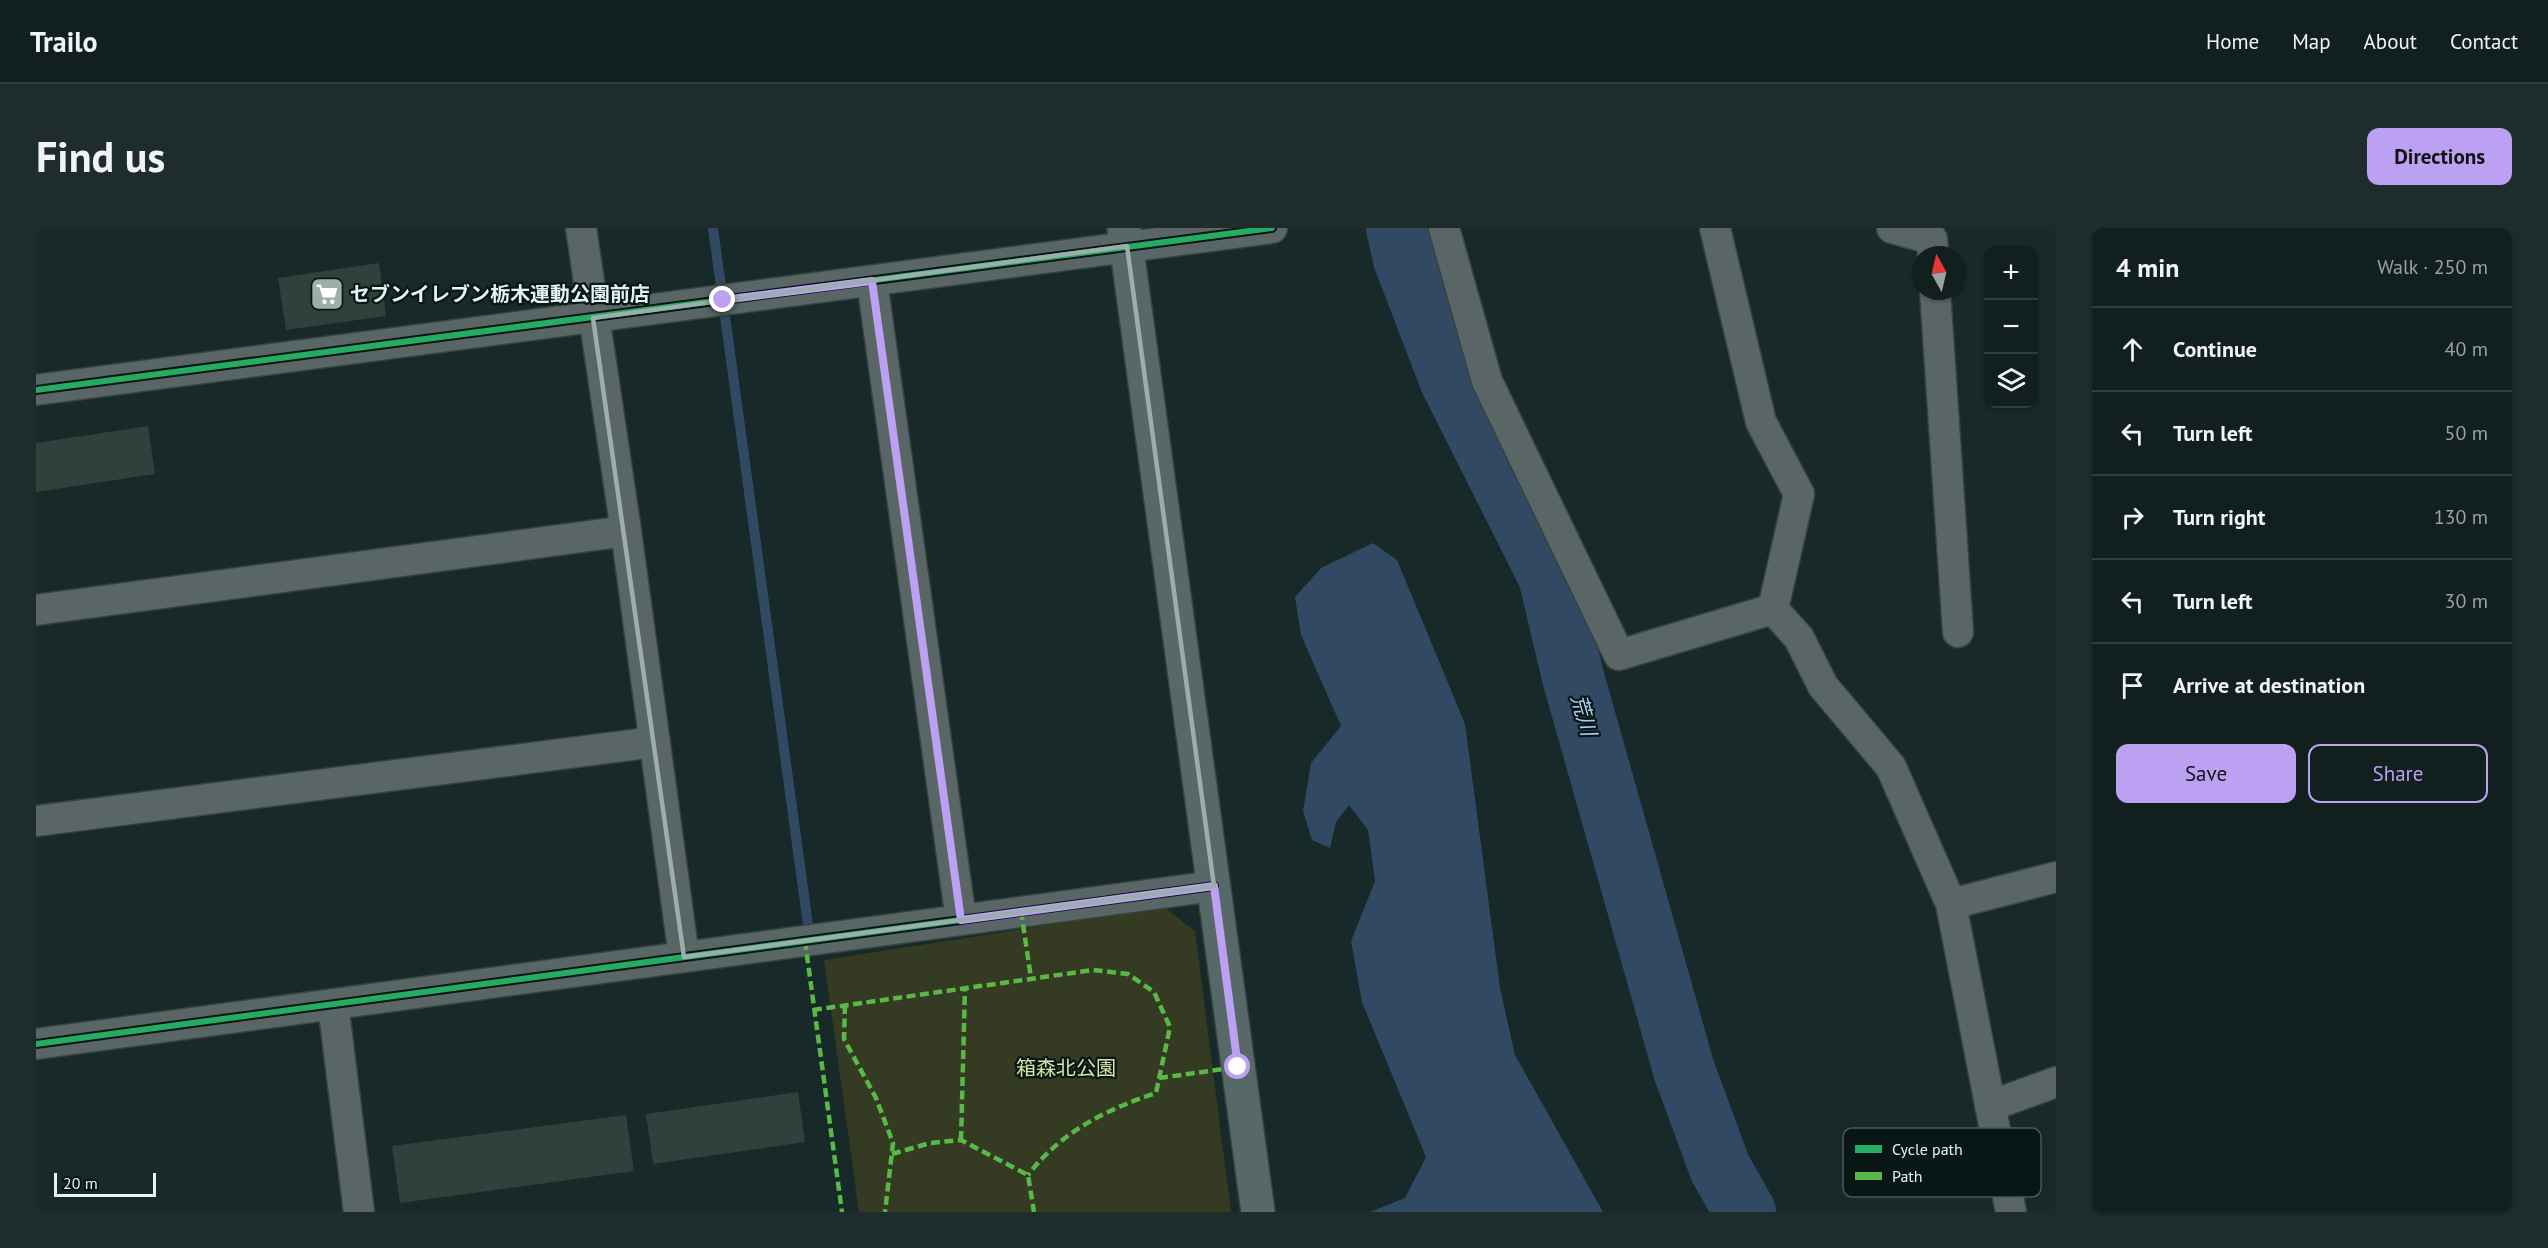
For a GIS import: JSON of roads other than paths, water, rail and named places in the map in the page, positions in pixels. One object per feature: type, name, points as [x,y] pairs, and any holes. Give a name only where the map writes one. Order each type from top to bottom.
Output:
[{"type":"street","points":[[581,228],[626,531],[684,957]]},
{"type":"street","points":[[36,390],[872,281],[1125,237],[1272,228]]},
{"type":"street","points":[[1444,228],[1487,381],[1619,655],[1773,609]]},
{"type":"street","points":[[1715,228],[1761,422],[1798,494],[1773,609]]},
{"type":"street","points":[[1892,228],[1932,239],[1932,246]]},
{"type":"street","points":[[1125,237],[1258,1212]]},
{"type":"street","points":[[872,281],[961,920]]},
{"type":"street","points":[[1936,300],[1958,632]]},
{"type":"street","points":[[36,610],[626,531]]},
{"type":"street","points":[[1773,609],[1799,638],[1823,686],[1891,767],[1951,904],[1994,1128]]},
{"type":"street","points":[[36,821],[655,742]]},
{"type":"street","points":[[1951,904],[2056,877]]},
{"type":"street","points":[[36,1044],[1214,886]]},
{"type":"street","points":[[333,1004],[359,1212]]},
{"type":"street","points":[[1990,1106],[2056,1082]]},
{"type":"street","points":[[2008,1197],[2011,1212]]},
{"type":"water","points":[[1373,543],[1397,560],[1465,724],[1500,988],[1515,1055],[1603,1212],[1370,1212],[1405,1198],[1426,1157],[1362,1002],[1351,941],[1375,881],[1368,830],[1349,805],[1336,822],[1330,848],[1312,840],[1303,811],[1311,763],[1341,726],[1301,635],[1295,597],[1321,568]]},
{"type":"waterway","points":[[713,228],[809,932]]},
{"type":"waterway","name":"荒川","points":[[1397,228],[1404,259],[1450,379],[1549,576],[1573,677],[1684,1070],[1720,1168],[1745,1212]]},
{"type":"place","name":"セブンイレブン栃木運動公園前店","points":[[327,294]]},
{"type":"park label","name":"箱森北公園","points":[[1066,1068]]}]
